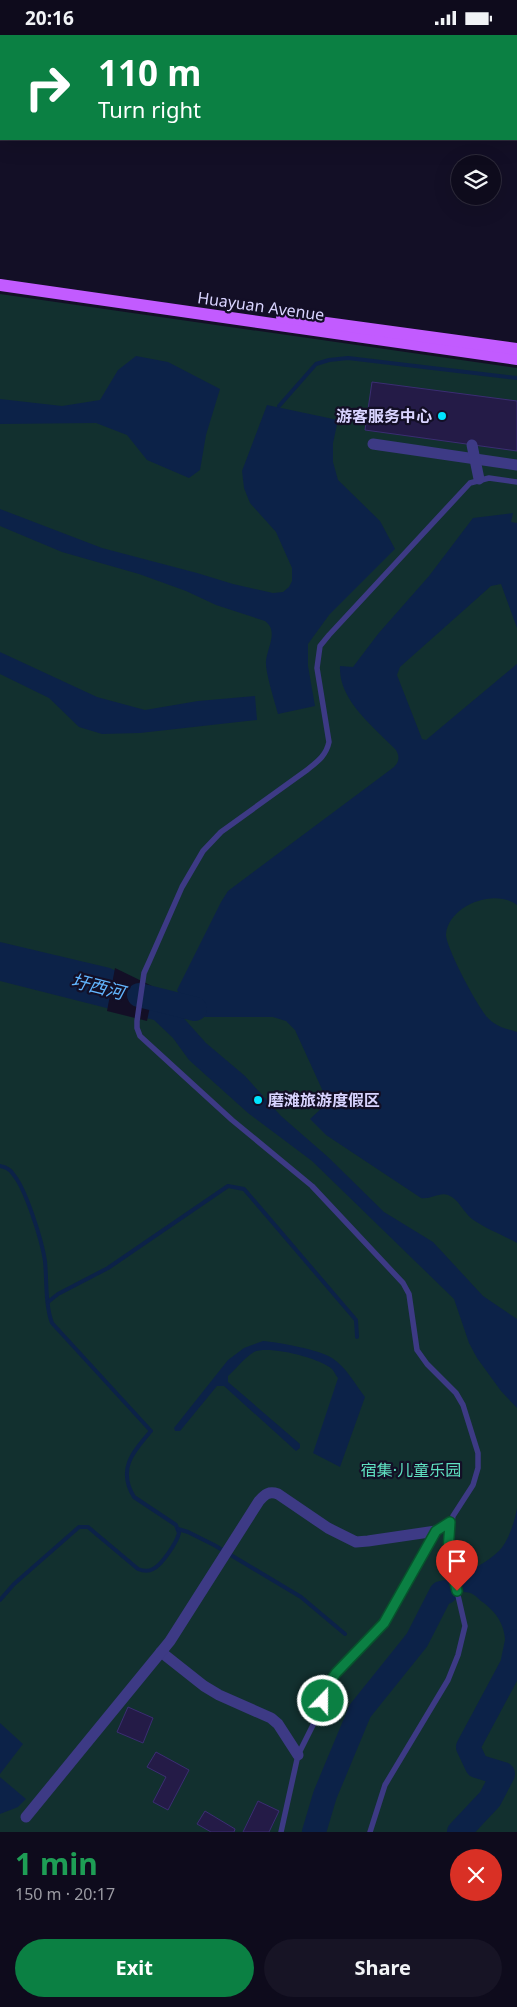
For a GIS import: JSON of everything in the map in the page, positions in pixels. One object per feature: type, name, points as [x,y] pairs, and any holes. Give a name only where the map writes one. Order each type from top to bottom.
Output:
[{"type":"main road","name":"Huayuan Avenue","points":[[0,277],[517,349]]},
{"type":"main road","name":"Huayuan Avenue","points":[[0,285],[517,359]]},
{"type":"street","points":[[373,444],[517,465]]},
{"type":"street","points":[[472,445],[480,479]]},
{"type":"street","points":[[26,1817],[170,1641],[259,1501],[268,1493],[278,1495],[328,1528],[356,1542],[436,1531]]},
{"type":"street","points":[[161,1652],[204,1686],[219,1695],[271,1717],[278,1724],[298,1755]]},
{"type":"lane","points":[[281,1832],[298,1755],[317,1717],[332,1679],[384,1623],[436,1531],[450,1522],[473,1485],[478,1468],[478,1453],[463,1405],[456,1393],[426,1364],[417,1349],[408,1290],[393,1271],[312,1186],[232,1120],[140,1036],[137,1021],[144,973],[182,887],[203,851],[221,832],[313,765],[326,753],[329,742],[317,668],[320,646],[470,483],[489,478],[517,482]]},
{"type":"lane","points":[[370,1832],[385,1785],[448,1680],[465,1631],[464,1619],[448,1552],[450,1522]]},
{"type":"green space","name":"磨滩旅游度假区","points":[[0,294],[517,368],[517,1832],[0,1832]]},
{"type":"water","points":[[136,356],[168,362],[220,389],[206,435],[200,470],[189,478],[147,460],[127,435],[96,423],[0,424],[0,399],[62,406],[100,400],[118,370]]},
{"type":"water","points":[[267,405],[338,420],[333,443],[333,462],[338,480],[380,521],[395,549],[329,615],[308,644],[308,666],[315,706],[278,714],[266,666],[272,635],[269,625],[265,621],[216,605],[186,591],[139,574],[62,552],[0,526],[0,509],[102,548],[233,584],[273,593],[283,592],[292,581],[292,568],[276,532],[250,503],[244,488],[242,471]]},
{"type":"water","points":[[513,513],[511,522],[517,523],[517,628],[501,584],[491,586],[400,667],[397,675],[422,739],[426,740],[517,664],[517,905],[508,900],[497,898],[474,902],[455,915],[449,924],[446,934],[457,964],[484,1013],[495,1024],[517,1032],[517,1243],[472,1219],[455,1199],[448,1195],[441,1194],[421,1198],[326,1135],[310,1119],[325,1105],[326,1098],[295,1030],[286,1021],[273,1017],[205,1017],[182,999],[177,990],[228,891],[397,763],[396,750],[368,722],[351,701],[341,678],[340,666],[353,667],[378,634],[429,576],[473,518]]},
{"type":"water","points":[[0,652],[97,697],[145,710],[198,701],[255,696],[257,720],[140,733],[102,734],[79,727],[49,698],[0,674]]},
{"type":"water","points":[[0,942],[110,968],[162,994],[206,1043],[245,1076],[281,1116],[328,1157],[384,1212],[433,1242],[483,1296],[517,1319],[517,1408],[501,1391],[477,1358],[469,1343],[454,1299],[312,1161],[248,1113],[189,1060],[173,1038],[154,1020],[0,981]]},
{"type":"water","points":[[263,1341],[309,1349],[332,1358],[346,1371],[365,1397],[340,1467],[313,1453],[338,1378],[332,1369],[326,1365],[306,1357],[282,1351],[261,1350],[254,1352],[228,1376],[228,1382],[300,1444],[300,1448],[296,1451],[224,1386],[217,1386],[180,1431],[175,1431],[174,1428],[228,1360],[244,1348]]},
{"type":"water","points":[[517,1508],[517,1662],[505,1662],[505,1635],[500,1621],[489,1607],[476,1596],[464,1592],[460,1576],[495,1555],[506,1542],[514,1523]]},
{"type":"water","points":[[0,1723],[23,1744],[0,1774]]},
{"type":"water","points":[[0,1777],[26,1799],[18,1807],[0,1814]]},
{"type":"pier","points":[[115,968],[154,987],[147,1021],[107,1011]]},
{"type":"building","name":"游客服务中心","points":[[372,382],[517,401],[517,451],[365,430]]},
{"type":"building","points":[[128,1707],[153,1718],[143,1743],[117,1732]]},
{"type":"building","points":[[156,1752],[189,1770],[168,1810],[153,1802],[166,1777],[147,1767]]},
{"type":"building","points":[[258,1801],[279,1811],[269,1832],[243,1832]]},
{"type":"building","points":[[205,1811],[235,1829],[234,1832],[211,1832],[197,1824]]},
{"type":"waterway","points":[[279,406],[316,364],[329,360],[348,358],[517,378]]},
{"type":"waterway","name":"圩西河","points":[[139,995],[195,1009]]},
{"type":"waterway","points":[[0,1166],[10,1171],[18,1181],[33,1216],[45,1261],[47,1300],[52,1323],[151,1431],[138,1446],[129,1461],[127,1469],[129,1487],[134,1497],[176,1525],[179,1533],[161,1563],[157,1567],[146,1571],[138,1569],[88,1527],[79,1527],[14,1584],[0,1600]]},
{"type":"waterway","points":[[48,1302],[58,1294],[108,1268],[228,1186],[244,1189],[356,1320],[357,1337]]},
{"type":"waterway","points":[[178,1529],[214,1545],[301,1597],[345,1634]]},
{"type":"waterway","points":[[314,1832],[325,1795],[360,1711],[417,1640],[441,1593],[446,1592]]},
{"type":"waterway","points":[[459,1832],[490,1799],[503,1774],[477,1766],[468,1747],[512,1665],[517,1641]]},
{"type":"place","name":"游客服务中心","points":[[442,416]]},
{"type":"place","name":"磨滩旅游度假区","points":[[258,1100]]},
{"type":"route","points":[[323,1701],[328,1685],[336,1673],[384,1623],[436,1531],[450,1522],[448,1552],[457,1591]]},
{"type":"park label","name":"宿集·儿童乐园","points":[[411,1470]]}]
